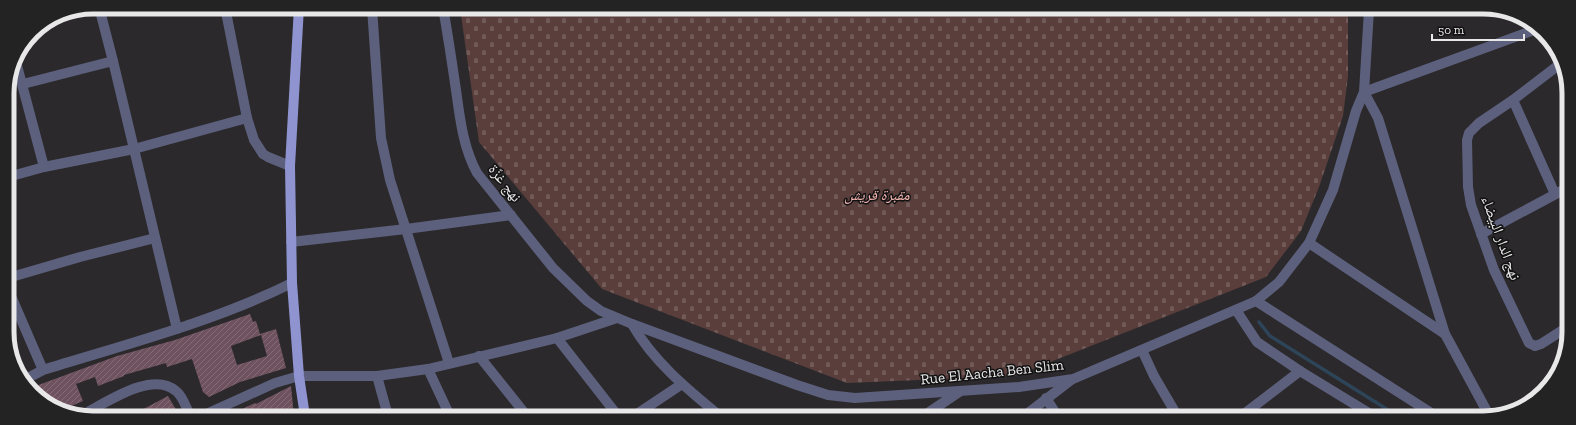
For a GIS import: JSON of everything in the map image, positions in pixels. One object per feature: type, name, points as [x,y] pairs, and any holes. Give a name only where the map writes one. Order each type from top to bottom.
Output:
[{"type":"main road","points":[[299,14],[290,166],[292,283],[299,376],[303,411]]},
{"type":"street","points":[[101,14],[177,328]]},
{"type":"street","points":[[226,14],[247,118],[254,140],[263,154],[290,166]]},
{"type":"street","points":[[372,14],[381,138],[390,180],[449,363]]},
{"type":"street","name":"نهج غزّة","points":[[444,14],[466,147],[477,173],[567,283],[586,302],[601,311],[632,324]]},
{"type":"street","points":[[1369,14],[1364,92],[1378,118],[1446,334],[1487,411]]},
{"type":"street","points":[[1364,92],[1532,31]]},
{"type":"street","points":[[23,84],[113,61]]},
{"type":"street","name":"نهج الدار البيضاء","points":[[1557,66],[1513,100],[1479,123],[1469,133],[1467,140],[1468,187],[1470,199],[1494,270],[1529,343],[1535,346],[1542,344],[1562,331]]},
{"type":"street","points":[[18,69],[44,167]]},
{"type":"street","name":"Rue El Aacha Ben Slim","points":[[632,324],[828,395],[855,398],[959,392],[1019,387],[1073,379],[1256,301],[1279,282],[1309,243],[1333,190],[1356,111],[1364,92]]},
{"type":"street","points":[[1513,100],[1555,194]]},
{"type":"street","points":[[14,175],[44,167],[134,149],[247,118]]},
{"type":"street","points":[[1481,234],[1562,190]]},
{"type":"street","points":[[291,242],[511,215]]},
{"type":"street","points":[[14,276],[80,257],[155,238]]},
{"type":"street","points":[[1309,243],[1446,334]]},
{"type":"street","points":[[28,378],[43,370],[242,306],[292,283]]},
{"type":"street","points":[[1256,301],[1428,411]]},
{"type":"street","points":[[14,303],[43,370]]},
{"type":"street","points":[[1236,310],[1257,342],[1300,371],[1366,411]]},
{"type":"street","points":[[213,411],[275,383],[299,376],[377,376],[428,369],[557,338],[618,318]]},
{"type":"street","points":[[632,324],[647,347],[682,384],[714,411]]},
{"type":"street","points":[[557,338],[614,411]]},
{"type":"street","points":[[1142,350],[1154,376],[1174,411]]},
{"type":"street","points":[[479,356],[523,411]]},
{"type":"street","points":[[428,369],[448,411]]},
{"type":"street","points":[[1248,411],[1300,371]]},
{"type":"street","points":[[377,376],[387,411]]},
{"type":"street","points":[[1030,411],[1073,379]]},
{"type":"street","points":[[90,411],[133,389],[154,384],[168,386],[178,392],[188,411]]},
{"type":"street","points":[[642,411],[682,384]]},
{"type":"street","points":[[931,411],[959,392]]},
{"type":"street","points":[[1046,398],[1054,411]]},
{"type":"green space","name":"مقبرة قريش","points":[[461,14],[1348,14],[1348,76],[1343,116],[1319,187],[1301,231],[1266,277],[1015,376],[847,383],[602,289],[479,142]]},
{"type":"building","points":[[250,314],[253,322],[256,321],[260,334],[276,329],[286,368],[240,382],[209,397],[203,392],[192,359],[167,367],[166,363],[124,375],[98,386],[95,377],[76,384],[83,401],[69,407],[45,395],[36,386],[117,356],[175,340]],"holes":[[[261,335],[267,356],[237,365],[231,346]]]},
{"type":"building","points":[[291,386],[294,411],[238,411],[255,403],[256,404]]},
{"type":"building","points":[[168,396],[177,411],[140,411]]},
{"type":"waterway","points":[[1259,322],[1270,336],[1390,411]]}]
